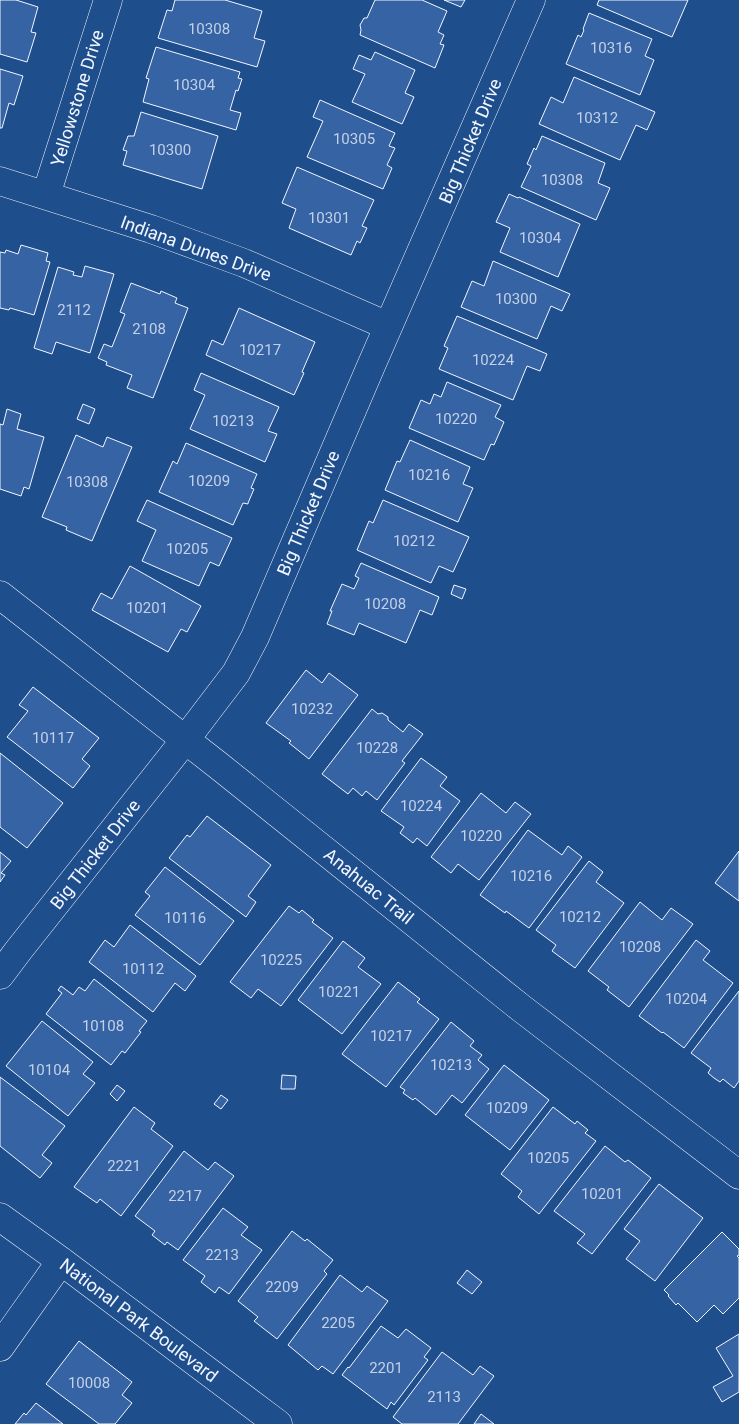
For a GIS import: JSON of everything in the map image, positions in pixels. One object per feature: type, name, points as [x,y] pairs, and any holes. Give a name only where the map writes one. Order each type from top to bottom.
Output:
[{"type":"street","name":"Yellowstone Drive","points":[[46,195],[108,0]]},
{"type":"street","name":"Big Thicket Drive","points":[[0,975],[236,673],[255,637],[388,326],[531,0]]},
{"type":"street","name":"Indiana Dunes Drive","points":[[0,181],[151,229],[244,263],[388,326]]},
{"type":"street","name":"Anahuac Trail","points":[[0,595],[521,1008],[739,1175]]},
{"type":"street","name":"National Park Boulevard","points":[[0,1217],[62,1261],[278,1424]]},
{"type":"street","points":[[0,1347],[62,1261]]},
{"type":"building","points":[[0,0],[16,0],[38,7],[31,32],[36,33],[27,62],[0,54]]},
{"type":"building","points":[[175,0],[225,0],[262,11],[254,38],[265,41],[257,67],[158,38],[167,10],[172,11]]},
{"type":"building","points":[[375,0],[422,0],[447,11],[438,32],[444,35],[440,44],[444,45],[435,68],[360,35],[360,25],[364,18],[367,18]]},
{"type":"building","points":[[444,0],[465,0],[461,7]]},
{"type":"building","points":[[599,0],[688,0],[672,37],[597,5]]},
{"type":"building","points":[[589,13],[652,39],[645,56],[654,60],[640,95],[566,64],[578,35],[581,37]]},
{"type":"building","points":[[156,47],[240,72],[238,78],[242,79],[238,91],[236,90],[230,110],[241,113],[236,130],[143,102],[149,79],[146,78]]},
{"type":"building","points":[[375,52],[415,70],[405,93],[414,97],[402,124],[352,102],[365,74],[353,69],[359,55],[371,60]]},
{"type":"building","points":[[0,69],[23,76],[14,105],[9,103],[2,128],[0,128]]},
{"type":"building","points":[[574,77],[655,112],[647,130],[636,125],[620,160],[539,124],[551,97],[563,103]]},
{"type":"building","points":[[320,100],[395,133],[389,146],[395,148],[387,165],[392,168],[383,189],[307,157],[323,121],[313,117]]},
{"type":"building","points":[[141,112],[218,136],[202,189],[123,165],[127,151],[123,150],[128,136],[134,136]]},
{"type":"building","points":[[542,136],[605,163],[598,183],[610,188],[596,220],[521,187],[531,166],[527,164]]},
{"type":"building","points":[[297,167],[374,200],[362,226],[367,228],[360,243],[357,241],[351,255],[289,228],[296,209],[282,203]]},
{"type":"building","points":[[509,194],[580,224],[558,277],[500,252],[510,228],[496,222]]},
{"type":"building","points":[[21,245],[48,253],[46,261],[50,262],[34,315],[10,308],[9,310],[0,308],[0,252],[5,253],[6,250],[18,254]]},
{"type":"building","points":[[493,261],[570,294],[562,311],[551,306],[537,339],[461,307],[472,281],[484,286]]},
{"type":"building","points":[[85,266],[114,274],[90,353],[56,342],[52,354],[34,348],[58,267],[74,272],[73,275],[82,277]]},
{"type":"building","points":[[131,283],[160,294],[161,291],[177,298],[175,303],[188,308],[153,398],[127,388],[132,375],[106,365],[107,362],[98,358],[104,344],[112,347],[125,314],[120,312]]},
{"type":"building","points":[[239,308],[315,342],[294,395],[206,355],[212,340],[223,345]]},
{"type":"building","points":[[457,316],[547,354],[540,371],[527,366],[513,400],[439,369],[448,348],[444,346]]},
{"type":"building","points":[[201,373],[279,407],[268,431],[277,434],[265,462],[190,429],[205,395],[194,390]]},
{"type":"building","points":[[447,382],[501,405],[495,417],[504,422],[494,445],[491,444],[484,460],[409,428],[421,400],[430,404],[434,394],[441,397]]},
{"type":"building","points":[[83,404],[95,409],[89,424],[77,419]]},
{"type":"building","points":[[7,409],[21,414],[17,429],[44,437],[29,489],[24,487],[21,496],[0,489],[0,424],[3,425]]},
{"type":"building","points":[[76,435],[103,447],[107,437],[132,447],[92,541],[66,530],[67,527],[42,517]]},
{"type":"building","points":[[410,440],[470,467],[463,484],[473,488],[458,522],[385,490],[397,461],[400,462]]},
{"type":"building","points":[[186,443],[257,474],[251,488],[254,489],[248,504],[243,503],[233,525],[159,492],[173,461],[177,464]]},
{"type":"building","points":[[147,500],[232,538],[219,566],[210,562],[199,586],[142,561],[156,530],[137,521]]},
{"type":"building","points":[[383,500],[469,537],[453,572],[439,566],[431,583],[357,550],[369,521],[373,523]]},
{"type":"building","points":[[361,563],[439,597],[432,615],[420,610],[406,643],[359,623],[354,635],[327,624],[332,611],[330,611],[342,584],[354,589],[359,578],[355,576]]},
{"type":"building","points":[[130,566],[201,606],[187,632],[181,629],[168,652],[92,610],[101,593],[112,599]]},
{"type":"building","points":[[454,585],[466,589],[462,599],[451,594]]},
{"type":"building","points":[[306,670],[322,683],[329,673],[358,695],[309,759],[289,743],[291,741],[266,723]]},
{"type":"building","points":[[33,687],[99,738],[82,759],[90,766],[73,788],[7,737],[28,711],[19,705]]},
{"type":"building","points":[[372,709],[378,714],[382,713],[388,717],[388,720],[403,732],[409,724],[423,734],[402,761],[405,763],[377,800],[366,791],[362,796],[353,788],[348,794],[322,774]]},
{"type":"building","points":[[0,753],[63,803],[27,848],[0,827]]},
{"type":"building","points":[[421,758],[447,777],[440,786],[460,801],[427,846],[417,838],[413,843],[400,833],[404,827],[381,811]]},
{"type":"building","points":[[481,793],[506,813],[515,802],[531,814],[479,880],[458,864],[451,873],[431,857]]},
{"type":"building","points":[[207,816],[271,865],[248,896],[256,902],[246,917],[169,858],[187,835],[190,837]]},
{"type":"building","points":[[528,830],[562,855],[568,846],[582,857],[529,928],[480,895]]},
{"type":"building","points":[[739,851],[739,901],[715,883]]},
{"type":"building","points":[[0,852],[11,861],[1,873],[5,875],[0,882]]},
{"type":"building","points":[[589,861],[603,872],[596,882],[624,903],[575,968],[552,951],[556,945],[536,930]]},
{"type":"building","points":[[165,867],[234,921],[200,965],[135,915],[150,896],[145,892]]},
{"type":"building","points":[[640,902],[662,920],[671,908],[693,924],[629,1007],[607,990],[609,987],[588,971]]},
{"type":"building","points":[[289,906],[299,913],[302,910],[314,920],[312,922],[333,938],[281,1006],[258,989],[251,998],[230,982]]},
{"type":"building","points":[[130,925],[196,976],[185,991],[175,983],[153,1012],[89,962],[105,940],[114,947]]},
{"type":"building","points":[[696,940],[710,951],[703,960],[733,983],[684,1048],[639,1016]]},
{"type":"building","points":[[343,941],[365,958],[358,967],[381,984],[342,1034],[298,1000]]},
{"type":"building","points":[[94,979],[147,1021],[125,1053],[122,1051],[111,1065],[46,1014],[62,993],[58,990],[61,986],[73,995],[79,987],[85,991]]},
{"type":"building","points":[[398,982],[420,999],[417,1002],[439,1019],[386,1087],[342,1054]]},
{"type":"building","points":[[739,991],[739,1081],[734,1088],[723,1079],[720,1082],[714,1078],[708,1073],[711,1068],[691,1053]]},
{"type":"building","points":[[42,1021],[93,1062],[83,1074],[95,1083],[68,1116],[6,1066]]},
{"type":"building","points":[[451,1022],[474,1041],[470,1046],[482,1055],[478,1060],[489,1069],[462,1103],[452,1095],[436,1115],[415,1098],[413,1100],[403,1093],[405,1090],[400,1087]]},
{"type":"building","points":[[504,1065],[549,1100],[510,1150],[465,1115]]},
{"type":"building","points":[[282,1075],[296,1076],[295,1089],[281,1089]]},
{"type":"building","points":[[0,1077],[65,1126],[42,1155],[52,1163],[40,1178],[0,1146]]},
{"type":"building","points":[[117,1085],[125,1091],[117,1101],[110,1094]]},
{"type":"building","points":[[221,1095],[228,1100],[221,1109],[214,1104]]},
{"type":"building","points":[[134,1107],[155,1123],[151,1129],[173,1146],[121,1216],[100,1199],[97,1203],[74,1187]]},
{"type":"building","points":[[553,1107],[575,1124],[577,1121],[588,1130],[585,1133],[596,1141],[539,1214],[518,1197],[522,1191],[501,1174]]},
{"type":"building","points":[[605,1146],[625,1162],[628,1160],[651,1178],[592,1254],[577,1243],[585,1234],[554,1211]]},
{"type":"building","points":[[184,1151],[208,1170],[215,1162],[234,1176],[178,1250],[167,1242],[165,1245],[152,1235],[155,1231],[135,1216]]},
{"type":"building","points":[[659,1184],[703,1218],[655,1281],[626,1259],[640,1241],[624,1229]]},
{"type":"building","points":[[223,1208],[248,1227],[241,1235],[262,1250],[229,1294],[219,1287],[215,1293],[201,1282],[205,1276],[183,1260]]},
{"type":"building","points":[[292,1231],[305,1241],[307,1239],[333,1260],[324,1271],[327,1274],[277,1339],[254,1321],[258,1317],[238,1301]]},
{"type":"building","points":[[722,1232],[739,1249],[739,1255],[737,1256],[739,1258],[739,1298],[723,1314],[714,1305],[697,1322],[678,1303],[676,1305],[664,1290]]},
{"type":"building","points":[[467,1270],[482,1282],[472,1294],[457,1283]]},
{"type":"building","points":[[340,1275],[362,1292],[367,1286],[388,1301],[333,1374],[322,1366],[318,1370],[288,1345]]},
{"type":"building","points":[[381,1326],[398,1338],[406,1329],[431,1348],[424,1357],[428,1360],[394,1405],[391,1402],[387,1409],[342,1375]]},
{"type":"building","points":[[739,1334],[739,1392],[722,1402],[713,1387],[733,1376],[716,1348]]},
{"type":"building","points":[[79,1341],[132,1382],[122,1395],[132,1403],[115,1424],[99,1424],[46,1384]]},
{"type":"building","points":[[442,1352],[473,1375],[480,1366],[494,1376],[458,1424],[402,1424],[393,1417]]},
{"type":"building","points":[[36,1403],[63,1424],[15,1424]]},
{"type":"building","points":[[481,1414],[494,1424],[474,1424]]}]
